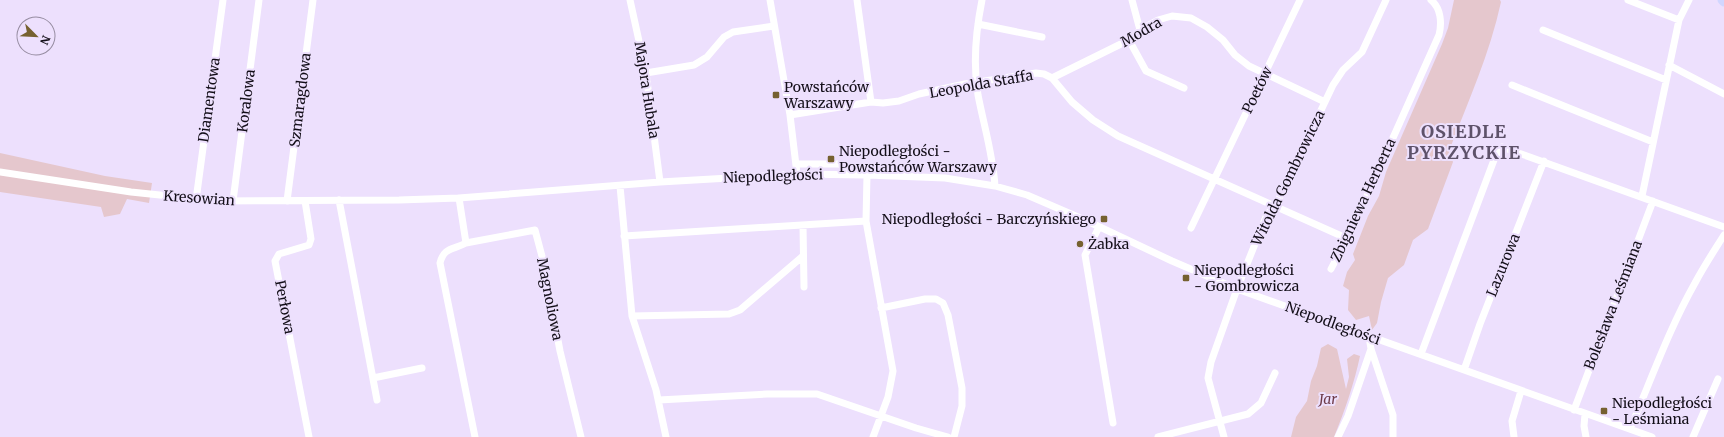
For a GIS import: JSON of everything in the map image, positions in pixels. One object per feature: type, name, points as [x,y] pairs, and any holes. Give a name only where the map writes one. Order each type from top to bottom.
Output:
[{"type":"street","name":"Diamentowa","points":[[196,200],[223,0]]},
{"type":"street","name":"Koralowa","points":[[233,201],[259,0]]},
{"type":"street","name":"Szmaragdowa","points":[[287,201],[313,0]]},
{"type":"street","name":"Majora Hubala","points":[[630,0],[646,73],[660,182]]},
{"type":"street","points":[[770,0],[790,115],[797,174]]},
{"type":"street","points":[[857,0],[871,102]]},
{"type":"street","points":[[982,0],[978,24],[976,82],[994,169],[995,186]]},
{"type":"street","points":[[1132,0],[1140,30]]},
{"type":"street","name":"Poetów","points":[[1214,179],[1300,0]]},
{"type":"street","name":"Witolda Gombrowicza","points":[[1224,437],[1208,378],[1211,362],[1237,289],[1267,214],[1275,207],[1325,102],[1343,70],[1362,52],[1386,0]]},
{"type":"street","name":"Zbigniewa Herberta","points":[[1331,270],[1346,238],[1354,225],[1439,35],[1441,20],[1436,7],[1430,0]]},
{"type":"street","points":[[1628,0],[1679,20]]},
{"type":"street","points":[[1642,196],[1679,20],[1689,0]]},
{"type":"street","name":"Modra","points":[[1052,78],[1129,40],[1140,30],[1158,20],[1172,16],[1191,18],[1207,27],[1223,40],[1235,55],[1249,66],[1265,74]]},
{"type":"street","points":[[978,24],[1042,38]]},
{"type":"street","points":[[646,73],[694,65],[707,57],[721,40],[733,32],[774,26]]},
{"type":"street","points":[[1543,30],[1666,80]]},
{"type":"street","points":[[1129,40],[1146,72],[1184,88]]},
{"type":"street","points":[[1669,66],[1724,94]]},
{"type":"street","name":"Leopolda Staffa","points":[[790,115],[871,102],[883,103],[899,101],[919,94],[976,82],[1036,73],[1044,74],[1052,78],[1072,102],[1093,120],[1118,136],[1346,238]]},
{"type":"street","points":[[1265,74],[1325,102]]},
{"type":"street","points":[[1512,85],[1653,142]]},
{"type":"street","points":[[1421,354],[1498,151],[1502,147],[1642,196],[1724,227]]},
{"type":"street","name":"Lazurowa","points":[[1464,370],[1480,324],[1544,161]]},
{"type":"street","points":[[796,164],[838,164],[867,174],[866,222],[893,371],[892,384],[873,437]]},
{"type":"street","name":"Kresowian","points":[[0,172],[131,192],[196,200],[399,200]]},
{"type":"street","name":"Niepodległości","points":[[399,200],[459,198],[660,182],[797,174],[867,174],[946,178],[995,186],[1026,195],[1237,289],[1652,437]]},
{"type":"street","points":[[1191,228],[1214,179]]},
{"type":"street","points":[[620,186],[632,316],[659,400],[666,437]]},
{"type":"street","points":[[459,198],[466,243]]},
{"type":"street","points":[[339,200],[377,400]]},
{"type":"street","name":"Perłowa","points":[[305,201],[310,240],[309,245],[279,254],[276,261],[309,437]]},
{"type":"street","name":"Bolesława Leśmiana","points":[[1574,410],[1653,201]]},
{"type":"street","points":[[624,236],[866,222]]},
{"type":"street","points":[[803,225],[804,287]]},
{"type":"street","points":[[1099,227],[1085,256],[1113,423]]},
{"type":"street","name":"Magnoliowa","points":[[475,437],[440,263],[442,256],[446,250],[457,248],[466,243],[535,230],[543,260],[560,352],[581,437]]},
{"type":"street","points":[[1630,429],[1652,374],[1681,310],[1695,283],[1724,235]]},
{"type":"street","points":[[632,316],[729,314],[740,310],[803,256]]},
{"type":"street","points":[[881,308],[925,299],[936,299],[943,303],[948,315],[962,388],[962,406],[954,437]]},
{"type":"street","points":[[1369,336],[1371,349],[1393,415],[1393,437]]},
{"type":"street","points":[[1338,437],[1348,416],[1371,349]]},
{"type":"street","points":[[373,378],[422,368]]},
{"type":"street","points":[[1158,437],[1248,414],[1261,403],[1275,373]]},
{"type":"street","points":[[1693,437],[1718,379]]},
{"type":"street","points":[[1514,437],[1512,421],[1521,391]]},
{"type":"street","points":[[659,400],[754,394],[817,394],[882,415],[916,428],[948,437]]},
{"type":"street","points":[[1585,414],[1584,426],[1586,437]]},
{"type":"green space","points":[[1454,0],[1500,0],[1501,2],[1485,59],[1449,151],[1453,162],[1428,229],[1413,240],[1404,265],[1388,278],[1377,323],[1372,330],[1369,316],[1356,320],[1348,310],[1349,290],[1343,286],[1347,272],[1355,260],[1353,254],[1368,216],[1379,196],[1386,172],[1442,44],[1448,28]]},
{"type":"green space","points":[[0,153],[105,176],[152,183],[149,203],[127,199],[120,214],[104,217],[101,207],[0,192]]},
{"type":"green space","name":"Jar","points":[[1328,344],[1337,349],[1346,389],[1349,377],[1347,359],[1354,354],[1360,356],[1352,387],[1338,427],[1334,437],[1291,437],[1296,417],[1307,401],[1311,381],[1317,366],[1321,348]]},
{"type":"place","name":"Powstańców Warszawy","points":[[776,95]]},
{"type":"place","name":"Niepodległości - Powstańców Warszawy","points":[[831,159]]},
{"type":"place","name":"Niepodległości - Barczyńskiego","points":[[1104,219]]},
{"type":"place","name":"Żabka","points":[[1080,244]]},
{"type":"place","name":"Niepodległości - Gombrowicza","points":[[1186,278]]},
{"type":"place","name":"Niepodległości - Leśmiana","points":[[1604,411]]},
{"type":"district","name":"OSIEDLE PYRZYCKIE","points":[[1464,141]]}]
